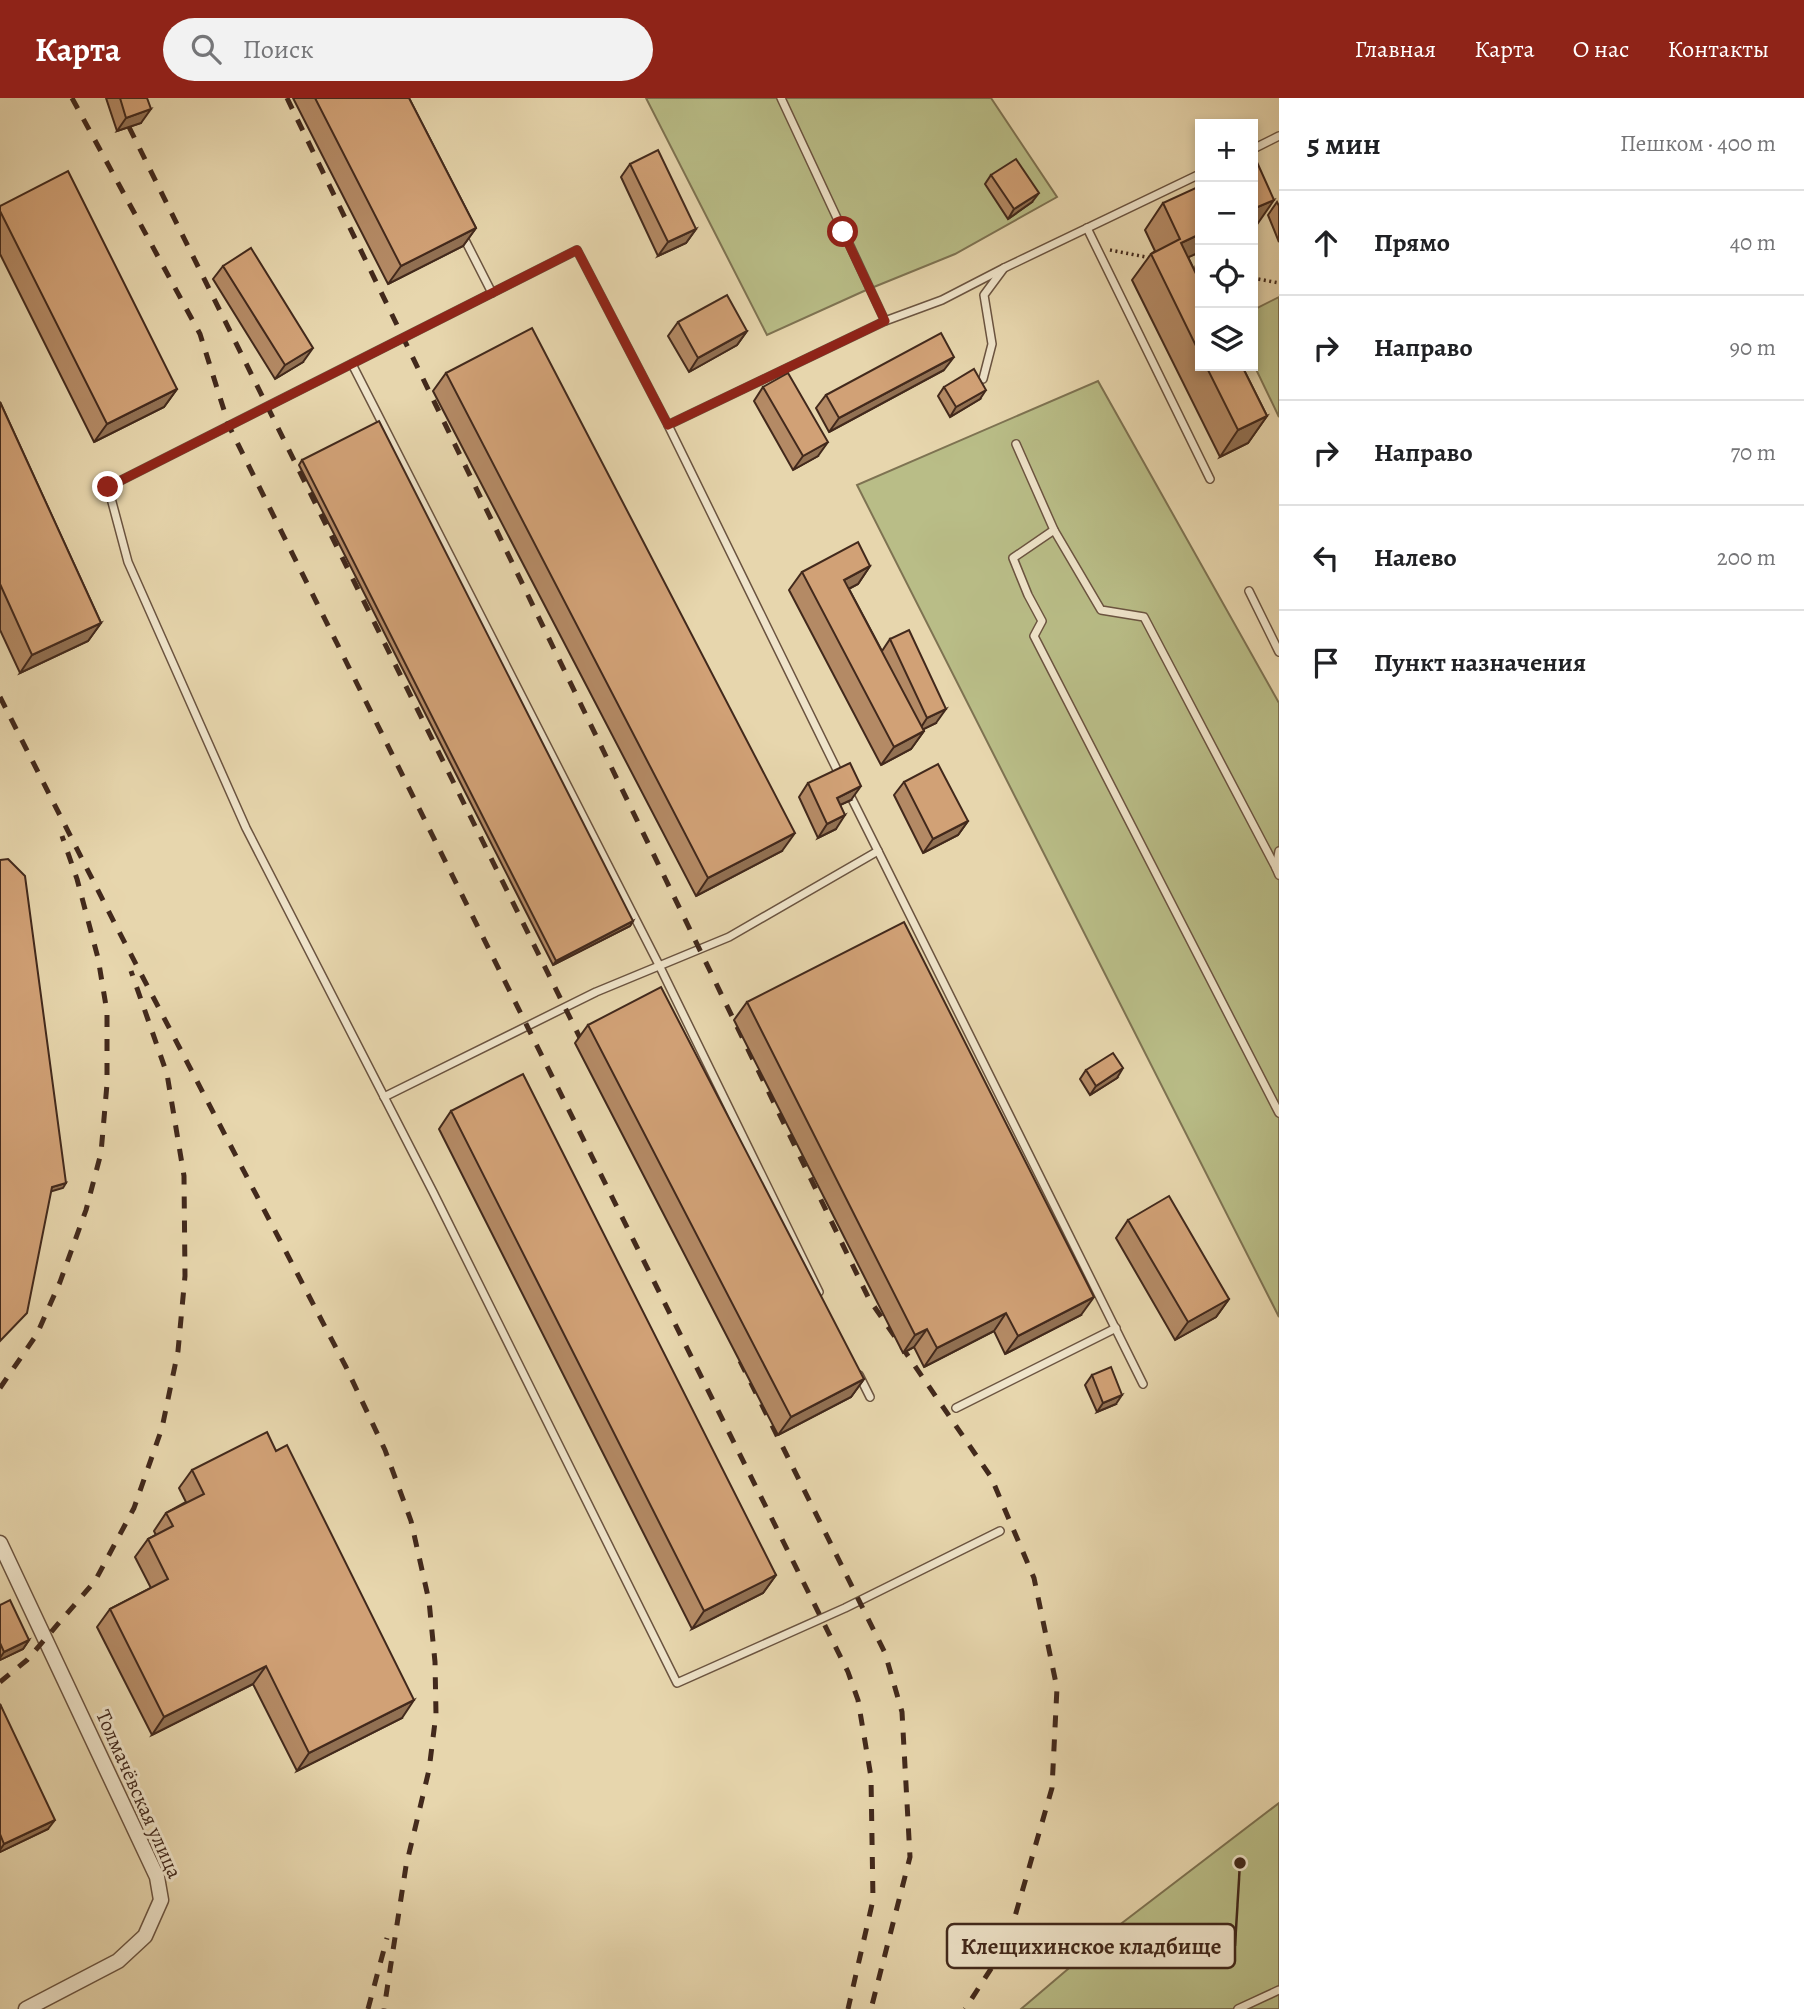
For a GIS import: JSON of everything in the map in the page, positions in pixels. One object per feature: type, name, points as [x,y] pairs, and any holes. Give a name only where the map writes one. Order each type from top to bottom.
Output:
[{"type":"street","name":"Толмачёвская улица","points":[[0,1543],[157,1877],[161,1900],[145,1936],[118,1961],[26,2009]]},
{"type":"lane","points":[[781,98],[885,321]]},
{"type":"lane","points":[[1258,146],[1279,136]]},
{"type":"lane","points":[[668,425],[885,321],[942,300],[1195,176]]},
{"type":"lane","points":[[1087,228],[1210,479]]},
{"type":"lane","points":[[461,232],[492,293]]},
{"type":"lane","points":[[1000,1531],[845,1608],[677,1683],[384,1097],[246,828],[128,562],[108,487],[577,250],[668,425],[1143,1384]]},
{"type":"lane","points":[[982,379],[992,344],[984,295],[1004,268]]},
{"type":"lane","points":[[352,364],[659,965],[821,1298]]},
{"type":"lane","points":[[1016,444],[1054,530],[1101,610],[1144,617],[1277,871]]},
{"type":"lane","points":[[1054,530],[1013,558],[1042,621],[1034,636],[1279,1114]]},
{"type":"lane","points":[[1249,592],[1279,652]]},
{"type":"lane","points":[[384,1097],[596,992],[729,937],[878,851]]},
{"type":"lane","points":[[1277,871],[1279,852]]},
{"type":"lane","points":[[956,1408],[1116,1328]]},
{"type":"lane","points":[[858,1372],[870,1397]]},
{"type":"lane","points":[[1238,2009],[1279,1990]]},
{"type":"path","points":[[1098,248],[1162,260]]},
{"type":"path","points":[[1187,265],[1195,267]]},
{"type":"path","points":[[1258,279],[1279,283]]},
{"type":"green space","points":[[646,98],[991,98],[1057,197],[955,254],[767,335]]},
{"type":"green space","points":[[1279,297],[1279,417],[1257,371],[1258,308]]},
{"type":"green space","points":[[1098,381],[1279,703],[1279,1317],[857,485]]},
{"type":"green space","points":[[1279,1803],[1279,2009],[1021,2009],[1122,1923]]},
{"type":"building","points":[[120,98],[147,98],[151,109],[126,118]]},
{"type":"building","points":[[315,98],[409,98],[476,228],[401,266]]},
{"type":"building","points":[[658,150],[696,229],[668,242],[630,164]]},
{"type":"building","points":[[1016,159],[1039,193],[1014,209],[991,175]]},
{"type":"building","points":[[1258,164],[1274,200],[1258,207]]},
{"type":"building","points":[[68,171],[177,389],[107,424],[0,211],[0,206]]},
{"type":"building","points":[[1195,188],[1195,236],[1181,243],[1195,272],[1195,344],[1151,254],[1180,239],[1163,203]]},
{"type":"building","points":[[251,248],[313,348],[285,365],[223,266]]},
{"type":"building","points":[[727,295],[747,331],[698,358],[678,322]]},
{"type":"building","points":[[532,328],[795,833],[708,878],[446,373]]},
{"type":"building","points":[[941,333],[954,357],[839,418],[826,395]]},
{"type":"building","points":[[974,369],[986,390],[956,407],[944,387]]},
{"type":"building","points":[[1208,371],[1244,371],[1267,416],[1238,430]]},
{"type":"building","points":[[788,373],[828,442],[803,456],[763,387]]},
{"type":"building","points":[[0,402],[101,623],[32,655],[0,584]]},
{"type":"building","points":[[379,421],[633,921],[556,961],[302,460]]},
{"type":"building","points":[[858,542],[870,566],[844,580],[924,731],[894,747],[802,572]]},
{"type":"building","points":[[909,630],[946,709],[927,718],[890,639]]},
{"type":"building","points":[[850,763],[861,786],[837,798],[845,815],[827,824],[808,783]]},
{"type":"building","points":[[938,764],[968,821],[933,839],[904,782]]},
{"type":"building","points":[[8,859],[25,876],[66,1183],[52,1187],[27,1313],[0,1341],[0,860]]},
{"type":"building","points":[[904,922],[1094,1297],[1018,1336],[1006,1313],[937,1348],[927,1329],[915,1335],[747,1002]]},
{"type":"building","points":[[661,987],[864,1379],[791,1417],[588,1025]]},
{"type":"building","points":[[1113,1053],[1123,1068],[1096,1086],[1086,1070]]},
{"type":"building","points":[[523,1074],[776,1575],[704,1611],[451,1111]]},
{"type":"building","points":[[1169,1196],[1229,1299],[1188,1322],[1128,1220]]},
{"type":"building","points":[[1111,1367],[1122,1395],[1103,1403],[1092,1375]]},
{"type":"building","points":[[267,1432],[276,1451],[287,1445],[414,1700],[309,1753],[266,1666],[164,1717],[110,1609],[168,1579],[148,1539],[173,1526],[166,1513],[204,1494],[192,1470]]},
{"type":"building","points":[[10,1600],[29,1640],[4,1652],[0,1643],[0,1605]]},
{"type":"building","points":[[0,1704],[55,1820],[4,1844],[0,1834]]},
{"type":"railway","points":[[72,98],[200,334],[229,426],[848,1672],[858,1700],[871,1777],[873,1900],[848,2009]]},
{"type":"railway","points":[[287,98],[869,1299],[991,1477],[1034,1578],[1057,1688],[1052,1788],[1007,1944],[965,2009]]},
{"type":"railway","points":[[129,127],[588,1054]]},
{"type":"railway","points":[[0,697],[346,1367],[385,1450],[411,1521],[429,1601],[435,1662],[436,1714],[429,1770],[406,1866],[384,2009]]},
{"type":"railway","points":[[0,1388],[37,1334],[60,1282],[86,1210],[101,1153],[107,1084],[107,1012],[98,958],[77,879],[62,836]]},
{"type":"railway","points":[[0,1682],[27,1660],[95,1581],[134,1508],[162,1428],[178,1351],[185,1276],[184,1176],[167,1074],[131,971]]},
{"type":"railway","points":[[740,1361],[885,1653],[902,1712],[910,1857],[871,2009]]},
{"type":"railway","points":[[368,2009],[387,1938]]},
{"type":"place","name":"Клещихинское кладбище","points":[[1240,1863]]},
{"type":"route","points":[[108,487],[577,250],[668,425],[885,321],[843,232]]}]
